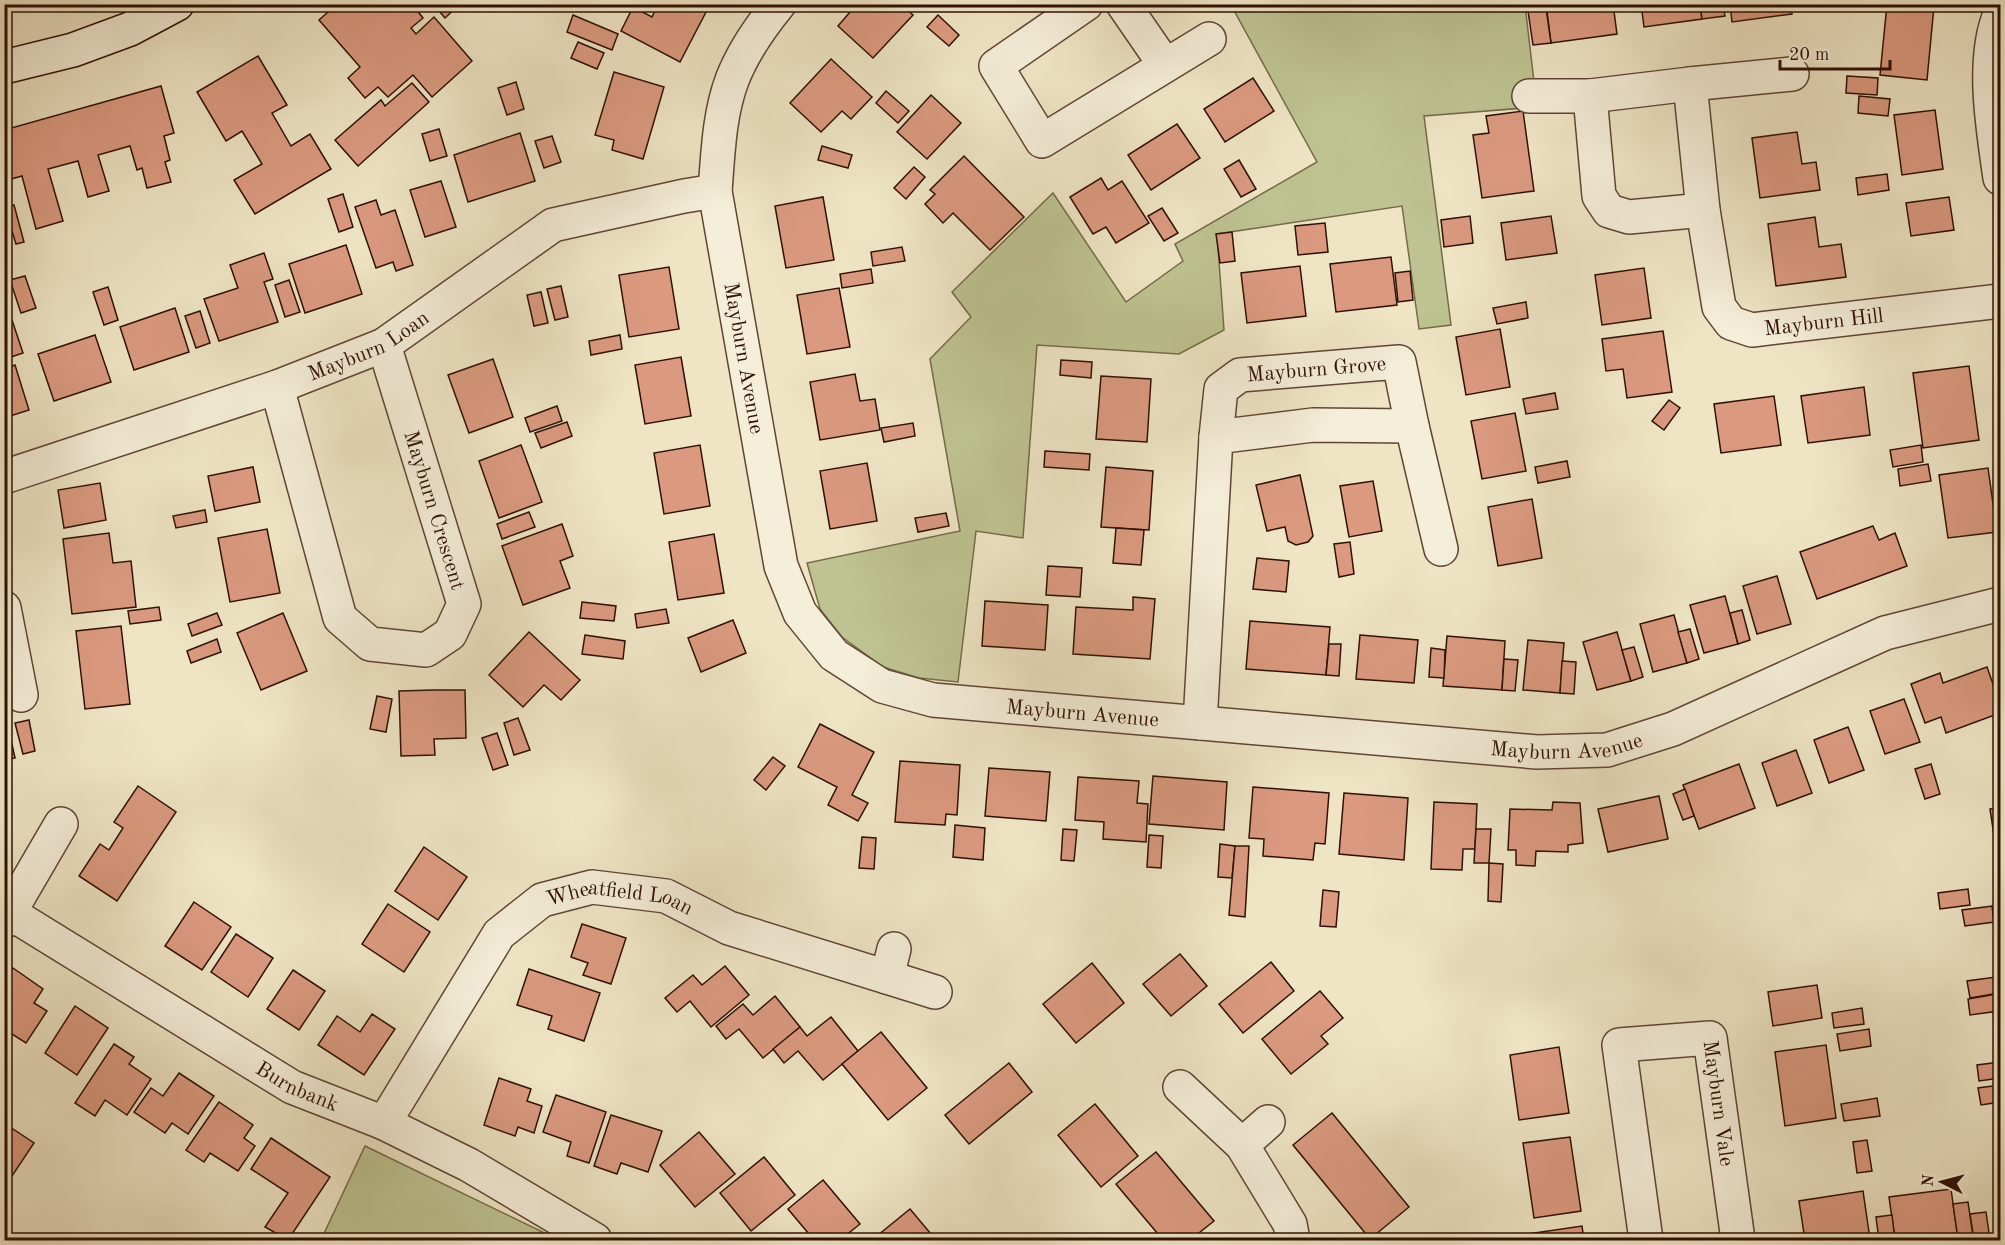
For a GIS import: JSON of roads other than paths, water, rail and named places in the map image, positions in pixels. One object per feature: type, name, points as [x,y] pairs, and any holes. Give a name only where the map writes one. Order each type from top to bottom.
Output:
[{"type":"street","points":[[4,68],[73,50],[130,29],[177,4]]},
{"type":"street","name":"Mayburn Avenue","points":[[779,4],[761,26],[732,80],[718,137],[715,191],[781,566],[800,613],[834,655],[882,686],[933,700],[1536,752],[1607,750],[1673,729],[1885,633],[2001,604]]},
{"type":"street","points":[[1086,4],[996,66],[1042,141],[1209,39]]},
{"type":"street","points":[[1124,4],[1165,65]]},
{"type":"street","points":[[2001,14],[1996,24],[1989,73],[1994,136],[2001,178]]},
{"type":"street","points":[[1528,96],[1590,96],[1792,74]]},
{"type":"street","name":"Mayburn Hill","points":[[1690,84],[1703,210],[1719,307],[1731,323],[1752,330],[2001,301]]},
{"type":"street","points":[[1590,96],[1599,196],[1609,211],[1629,217],[1703,210]]},
{"type":"street","name":"Mayburn Loan","points":[[4,477],[277,387],[384,345],[553,225],[715,191]]},
{"type":"street","name":"Mayburn Crescent","points":[[277,387],[340,618],[370,644],[426,650],[450,634],[464,604],[384,345]]},
{"type":"street","name":"Mayburn Grove","points":[[1200,723],[1216,437],[1221,389],[1240,375],[1399,362],[1441,549]]},
{"type":"street","points":[[1216,437],[1313,425],[1412,426]]},
{"type":"street","points":[[4,608],[21,695]]},
{"type":"street","points":[[7,917],[61,824]]},
{"type":"street","name":"Wheatfield Loan","points":[[384,1123],[499,934],[542,900],[592,887],[666,896],[729,928],[891,963],[935,992]]},
{"type":"street","name":"Burnbank","points":[[7,917],[292,1087],[384,1123],[469,1165],[595,1240]]},
{"type":"street","name":"Mayburn Vale","points":[[1646,1240],[1619,1045],[1710,1038],[1738,1240]]},
{"type":"street","points":[[1180,1087],[1242,1145],[1290,1224],[1293,1240]]},
{"type":"street","points":[[1242,1145],[1268,1122]]}]
